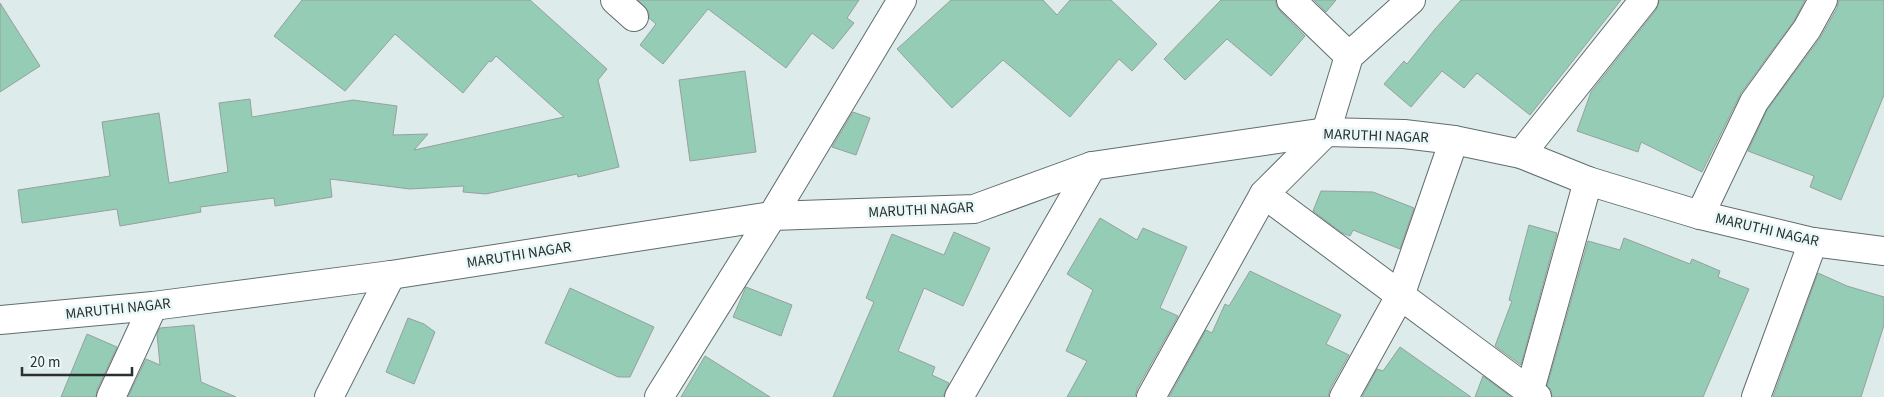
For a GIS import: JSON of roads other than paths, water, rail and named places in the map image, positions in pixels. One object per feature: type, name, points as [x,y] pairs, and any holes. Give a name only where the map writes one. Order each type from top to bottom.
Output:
[{"type":"street","points":[[659,397],[772,216],[902,0]]},
{"type":"street","points":[[1291,0],[1349,56]]},
{"type":"street","points":[[1151,397],[1264,194],[1326,132],[1349,56],[1411,0]]},
{"type":"street","points":[[1521,154],[1644,0]]},
{"type":"street","points":[[1700,215],[1754,102],[1807,29],[1823,0]]},
{"type":"street","name":"MARUTHI NAGAR","points":[[0,320],[153,306],[391,275],[772,216],[974,209],[1092,166],[1326,132],[1404,134],[1454,140],[1521,154],[1588,181],[1700,215],[1813,242],[1884,251]]},
{"type":"street","points":[[1344,397],[1400,296],[1454,140]]},
{"type":"street","points":[[959,397],[1092,166]]},
{"type":"street","points":[[1264,194],[1532,395],[1588,181]]},
{"type":"street","points":[[1756,397],[1813,242]]},
{"type":"street","points":[[328,397],[391,275]]},
{"type":"street","points":[[111,397],[153,306]]}]
